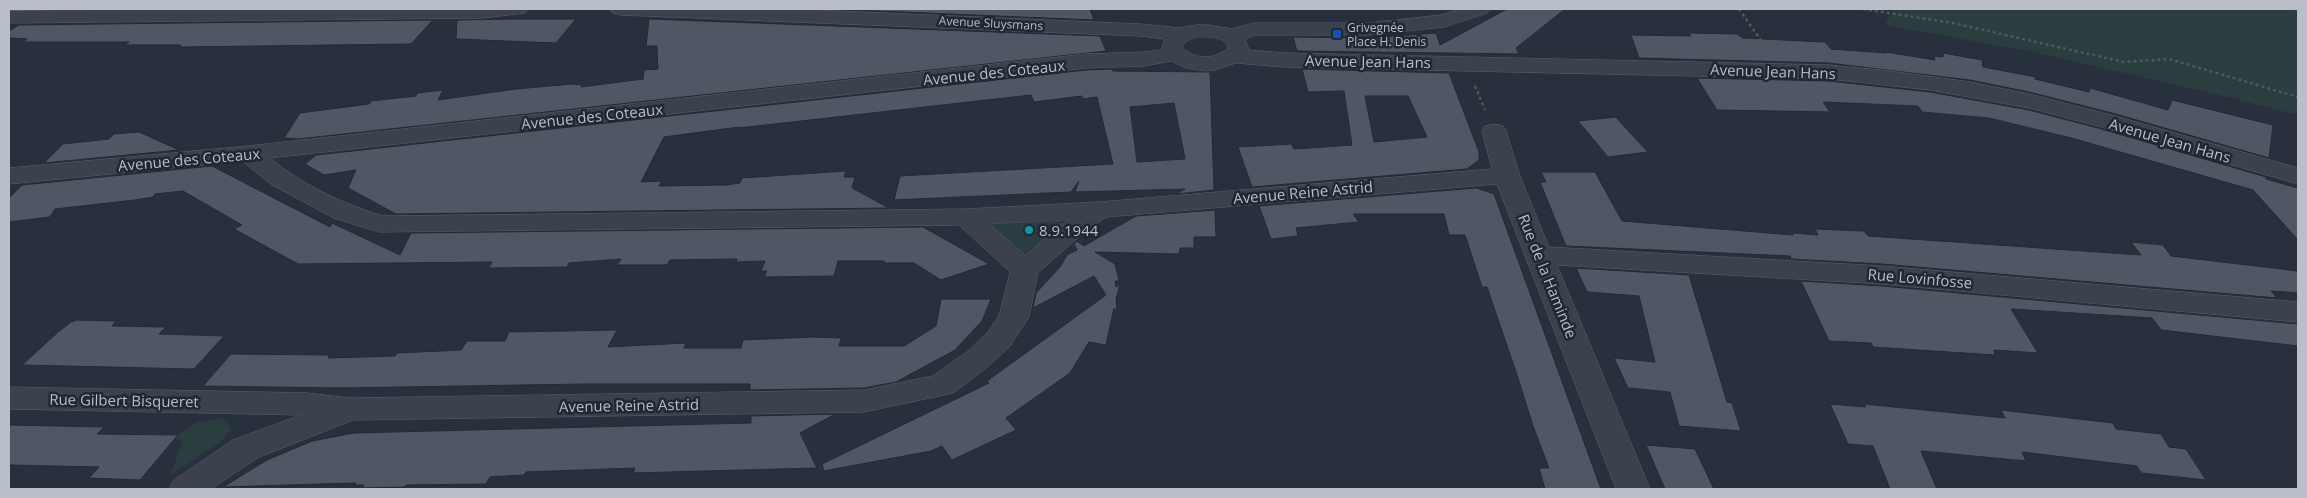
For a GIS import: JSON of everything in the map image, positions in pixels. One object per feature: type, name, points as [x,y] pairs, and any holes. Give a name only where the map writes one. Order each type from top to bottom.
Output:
[{"type":"street","points":[[9,17],[483,12],[518,9]]},
{"type":"street","name":"Avenue Sluysmans","points":[[620,9],[905,19],[1140,30],[1178,44]]},
{"type":"street","points":[[1178,44],[1185,60],[1199,63],[1220,62],[1233,46],[1254,29],[1377,28],[1444,21],[1480,9]]},
{"type":"street","name":"Avenue des Coteaux","points":[[9,176],[248,153],[1086,62],[1144,59],[1178,44],[1196,30],[1215,31],[1233,46]]},
{"type":"street","name":"Avenue Jean Hans","points":[[1233,46],[1284,60],[1464,62],[1783,70],[1886,77],[1991,93],[2092,117],[2298,176]]},
{"type":"street","name":"Rue de la Haminde","points":[[1494,131],[1507,176],[1633,489]]},
{"type":"street","name":"Avenue Reine Astrid","points":[[248,153],[281,180],[343,212],[379,224],[966,217],[1099,210],[1392,184],[1507,176]]},
{"type":"street","points":[[966,217],[1025,270],[1064,236],[1099,210]]},
{"type":"street","name":"Rue Lovinfosse","points":[[1540,255],[1882,274],[2298,312]]},
{"type":"street","name":"Avenue Reine Astrid","points":[[186,489],[245,449],[350,409],[864,401],[912,392],[942,384],[979,358],[999,339],[1014,317],[1017,297],[1025,270]]},
{"type":"street","name":"Rue Gilbert Bisqueret","points":[[9,398],[307,404],[350,409]]},
{"type":"street","points":[[239,403],[252,423],[245,449]]},
{"type":"path","points":[[1739,9],[1783,70]]},
{"type":"path","points":[[1863,9],[1953,23],[2124,62],[2169,59],[2298,97]]},
{"type":"path","points":[[1464,62],[1494,131]]},
{"type":"shaded area","points":[[1894,9],[2298,9],[2298,115],[2033,52],[1885,25]]},
{"type":"shaded area","points":[[1060,219],[1063,224],[1061,227],[1023,254],[989,225],[991,223]]},
{"type":"shaded area","points":[[223,419],[231,429],[221,442],[170,475],[182,444],[180,439],[175,439],[185,429],[195,423]]},
{"type":"building","points":[[830,9],[1090,9],[1094,20]]},
{"type":"building","points":[[1507,9],[1565,9],[1516,48],[1519,54],[1297,51],[1293,37],[1369,38],[1436,33],[1440,45]]},
{"type":"building","points":[[576,19],[556,43],[456,39],[457,20]]},
{"type":"building","points":[[649,19],[1100,36],[1106,51],[298,139],[284,138],[300,113],[369,104],[371,101],[416,96],[417,93],[443,90],[438,100],[516,89],[572,84],[582,85],[581,87],[643,79],[644,70],[658,69],[657,46],[646,46]]},
{"type":"building","points":[[433,20],[411,44],[179,47],[181,45],[124,45],[129,42],[23,42],[27,39],[9,38],[9,31],[19,25]]},
{"type":"building","points":[[1689,33],[1737,34],[1743,38],[1825,42],[1831,49],[1886,52],[1935,60],[1934,56],[1943,57],[1943,53],[1982,60],[1983,67],[2036,77],[2035,79],[2089,92],[2090,88],[2168,110],[2172,100],[2273,125],[2269,158],[2116,114],[2029,92],[1970,80],[1829,63],[1639,58],[1631,35],[1691,36]]},
{"type":"building","points":[[1302,69],[1449,73],[1479,152],[1479,160],[1467,169],[1252,187],[1238,147],[1291,144],[1294,149],[1352,145],[1344,91],[1308,92]],"holes":[[[1365,96],[1408,96],[1427,137],[1374,142]]]},
{"type":"building","points":[[1086,70],[1210,72],[1214,190],[1176,194],[1185,189],[1075,192],[1079,181],[1071,192],[894,200],[900,176],[1113,164],[1097,97],[1083,99],[1082,96],[1034,102],[1031,95],[664,137],[641,182],[662,181],[659,186],[726,185],[740,183],[742,178],[846,171],[844,177],[855,177],[852,188],[889,208],[396,214],[348,188],[356,170],[324,175],[305,164],[316,155]],"holes":[[[1174,103],[1185,159],[1137,162],[1130,107]]]},
{"type":"building","points":[[1697,78],[1829,81],[1930,92],[2029,110],[2098,128],[2298,188],[2298,240],[2253,190],[2075,139],[1989,118],[1922,112],[1918,106],[1823,102],[1830,112],[1717,110]]},
{"type":"building","points":[[1616,117],[1648,152],[1608,157],[1578,121]]},
{"type":"building","points":[[139,132],[179,150],[44,163],[63,144],[109,139],[114,134]]},
{"type":"building","points":[[212,166],[330,227],[332,223],[400,255],[411,233],[923,227],[989,264],[941,280],[914,263],[885,263],[884,261],[838,261],[834,276],[764,277],[767,271],[761,271],[765,261],[736,262],[737,259],[670,260],[667,265],[617,265],[621,259],[569,263],[567,267],[489,268],[492,262],[298,264],[234,229],[242,225],[183,191],[155,194],[153,197],[135,200],[55,209],[50,217],[9,222],[9,198],[22,185]]},
{"type":"building","points":[[1541,172],[1595,172],[1622,221],[1793,235],[1793,233],[1818,235],[1815,229],[1864,231],[1868,236],[2141,255],[2131,242],[2163,245],[2171,256],[2298,271],[2298,293],[2271,291],[2277,298],[1882,264],[1791,259],[1790,256],[1566,246],[1540,182],[1546,182]]},
{"type":"building","points":[[1476,188],[1494,194],[1601,489],[1545,489],[1539,468],[1549,468],[1533,426],[1487,287],[1482,287],[1465,235],[1449,235],[1444,214],[1353,214],[1359,222],[1296,228],[1298,236],[1271,239],[1259,206]]},
{"type":"building","points":[[1215,210],[1216,237],[1194,237],[1194,248],[1180,248],[1179,254],[1095,252],[1115,264],[1119,281],[1115,281],[1116,287],[1120,284],[1116,299],[1117,313],[1114,308],[1106,345],[1089,342],[1070,373],[1006,418],[1016,430],[952,460],[942,446],[931,451],[824,471],[822,464],[989,383],[987,381],[1106,295],[1094,276],[1033,308],[1036,293],[1060,267],[1067,255],[1077,250],[1074,244],[1077,241],[1084,246],[1136,216]]},
{"type":"building","points":[[1576,268],[1689,275],[1727,402],[1732,403],[1741,431],[1679,426],[1670,392],[1628,388],[1614,358],[1655,362],[1639,296],[1587,292]]},
{"type":"building","points":[[1801,281],[1882,286],[2298,324],[2298,346],[2161,330],[2152,318],[2011,309],[2038,353],[1994,350],[1995,355],[1873,347],[1871,343],[1829,341]]},
{"type":"building","points":[[941,299],[991,299],[982,321],[955,350],[896,382],[864,388],[750,390],[750,384],[584,384],[341,388],[203,386],[231,354],[330,355],[328,358],[395,356],[397,353],[461,350],[467,341],[505,341],[509,332],[617,330],[608,347],[686,343],[684,348],[741,348],[743,340],[813,337],[841,338],[839,346],[904,346],[936,326]]},
{"type":"building","points":[[77,320],[116,321],[112,326],[166,327],[159,334],[224,336],[194,369],[22,365],[57,333],[71,322]]},
{"type":"building","points":[[1830,404],[1866,407],[1864,404],[2005,418],[2001,410],[2113,423],[2116,429],[2161,434],[2169,447],[2186,449],[2206,480],[2141,473],[2137,466],[2022,452],[2026,461],[1921,451],[1937,489],[1890,489],[1873,446],[1848,444]]},
{"type":"building","points":[[835,414],[800,433],[817,468],[633,473],[635,468],[526,472],[524,475],[490,477],[486,484],[406,485],[405,487],[362,488],[364,485],[355,485],[356,483],[223,487],[267,460],[312,441],[354,433],[751,423],[751,416]]},
{"type":"building","points":[[9,425],[104,427],[97,434],[178,435],[140,480],[89,478],[99,467],[9,465]]},
{"type":"building","points":[[1646,445],[1695,449],[1714,489],[1665,489]]},
{"type":"place","name":"Grivegnée Place H. Denis","points":[[1337,34]]},
{"type":"place","name":"8.9.1944","points":[[1029,230]]}]
